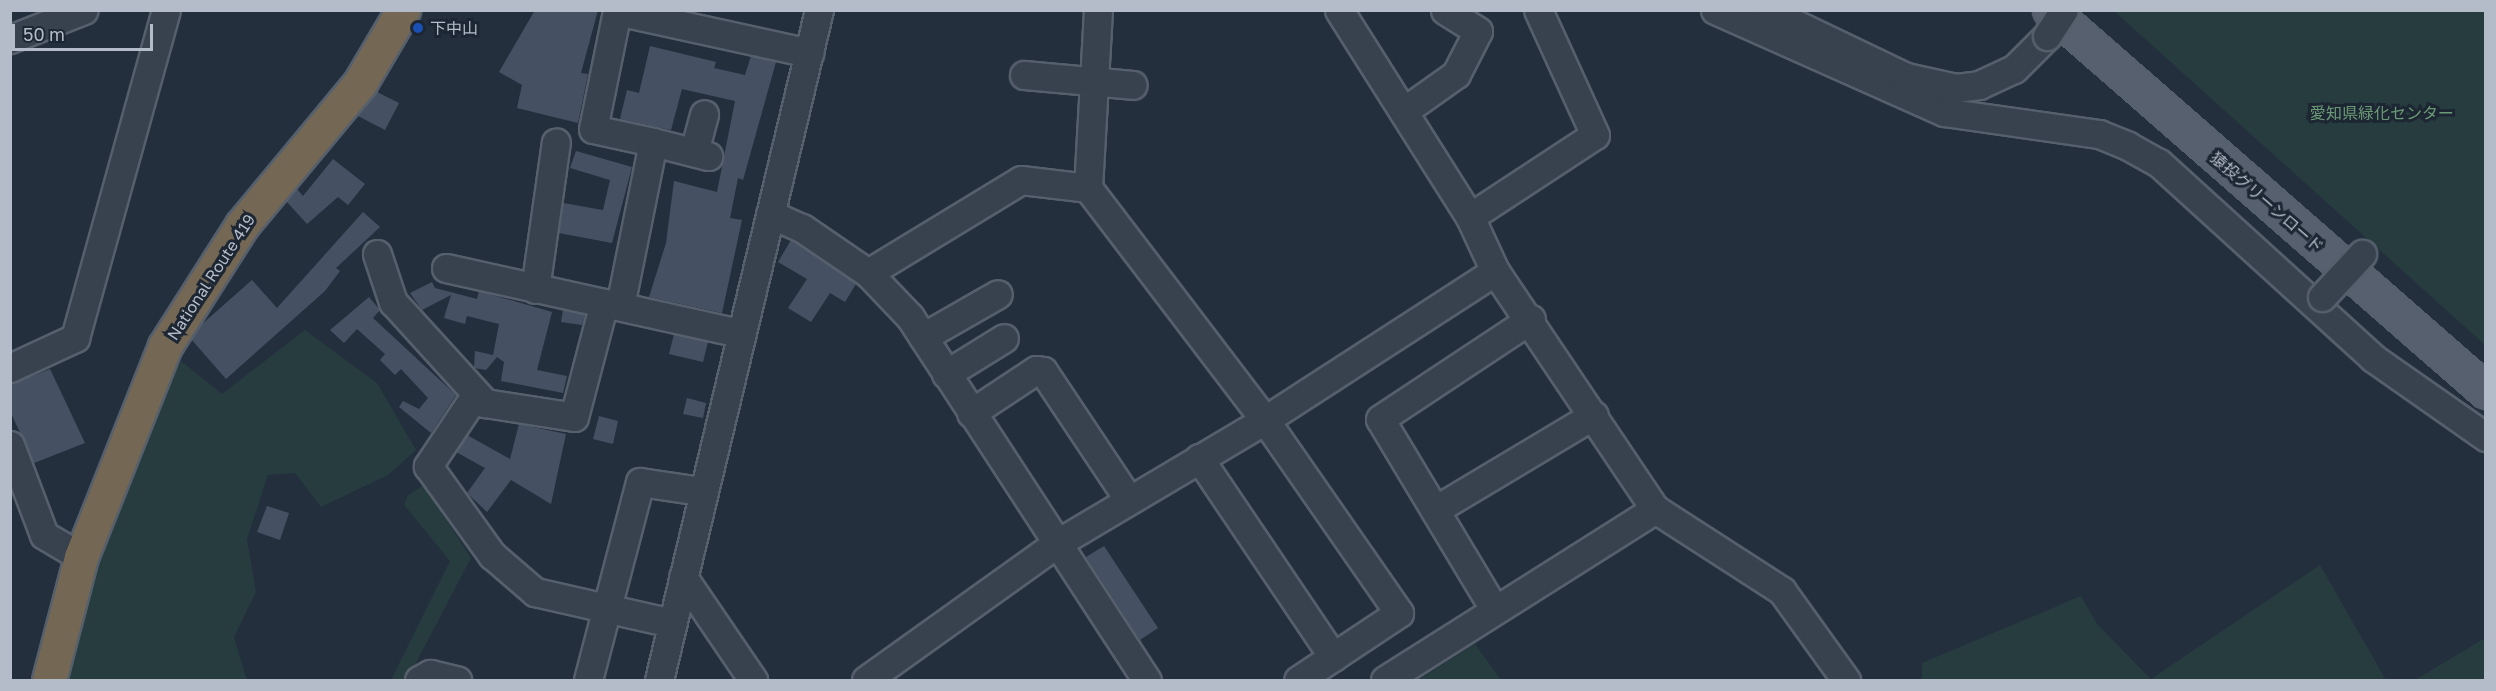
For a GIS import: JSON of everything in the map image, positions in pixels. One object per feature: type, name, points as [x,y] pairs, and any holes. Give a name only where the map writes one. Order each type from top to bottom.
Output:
[{"type":"highway","name":"National Route 419","points":[[49,681],[81,557],[125,439],[185,310],[242,225],[360,83],[403,10]]},
{"type":"main road","name":"猿投グリーンロード","points":[[2049,23],[2486,391]]},
{"type":"street","points":[[10,39],[84,10]]},
{"type":"street","points":[[10,368],[75,338],[166,10]]},
{"type":"street","points":[[704,114],[701,154],[593,129],[617,10],[644,13],[809,53]]},
{"type":"street","points":[[659,681],[701,491],[819,10]]},
{"type":"street","points":[[1098,10],[1088,189],[1265,420],[1399,613],[1298,681]]},
{"type":"street","points":[[1339,10],[1470,217],[1495,271],[1531,319],[1655,509],[1782,591],[1846,681]]},
{"type":"street","points":[[1404,111],[1456,74],[1478,31],[1445,10]]},
{"type":"street","points":[[1470,217],[1595,135],[1538,10]]},
{"type":"street","points":[[1715,10],[1944,112],[2035,122],[2128,146],[2159,163],[2373,358],[2486,437]]},
{"type":"street","points":[[1766,10],[1906,77],[1956,88],[1979,85],[2014,69],[2049,23],[2064,10]]},
{"type":"street","points":[[1023,75],[1133,85]]},
{"type":"street","points":[[535,289],[556,142]]},
{"type":"street","points":[[377,254],[393,302],[485,403],[574,417],[612,305],[653,142]]},
{"type":"street","points":[[868,273],[1021,180],[1088,189]]},
{"type":"street","points":[[770,214],[802,228],[868,273],[923,337],[1147,681]]},
{"type":"street","points":[[2285,277],[2293,270],[2322,297],[2362,254]]},
{"type":"street","points":[[446,268],[740,333]]},
{"type":"street","points":[[866,681],[1056,544],[1265,420],[1495,271]]},
{"type":"street","points":[[923,337],[998,294]]},
{"type":"street","points":[[1493,607],[1380,419],[1531,319]]},
{"type":"street","points":[[946,374],[1004,338]]},
{"type":"street","points":[[971,413],[1043,371],[1129,500]]},
{"type":"street","points":[[476,394],[428,466],[492,555],[535,592],[672,623]]},
{"type":"street","points":[[1435,510],[1594,415]]},
{"type":"street","points":[[10,446],[44,535],[81,557]]},
{"type":"street","points":[[1199,458],[1333,657]]},
{"type":"street","points":[[588,681],[604,608],[623,562],[639,482],[701,491]]},
{"type":"street","points":[[1385,681],[1493,607],[1655,509]]},
{"type":"street","points":[[683,577],[753,681]]},
{"type":"street","points":[[419,681],[430,674],[457,681]]},
{"type":"green space","name":"愛知県緑化センター","points":[[2114,11],[2485,11],[2485,345]]},
{"type":"green space","points":[[305,330],[377,383],[416,450],[388,475],[321,507],[295,473],[268,475],[247,539],[256,592],[234,637],[247,680],[67,680],[76,628],[125,471],[181,361],[222,394]]},
{"type":"green space","points":[[424,485],[471,558],[407,680],[391,680],[450,561],[404,505],[408,495]]},
{"type":"green space","points":[[2320,565],[2386,680],[1922,680],[1922,663],[2081,596],[2097,624],[2151,679]]},
{"type":"green space","points":[[2485,638],[2485,680],[2415,680]]},
{"type":"green space","points":[[1475,644],[1501,680],[1418,680]]},
{"type":"building","points":[[535,10],[598,10],[581,73],[588,74],[578,123],[517,108],[522,85],[499,72]]},
{"type":"building","points":[[650,46],[716,62],[714,68],[745,75],[751,56],[776,62],[743,180],[738,178],[730,218],[742,220],[722,313],[649,297],[666,243],[674,181],[717,192],[735,101],[682,89],[671,130],[620,119],[627,90],[639,93]]},
{"type":"building","points":[[377,92],[399,103],[385,130],[358,116]]},
{"type":"building","points":[[576,151],[632,167],[612,243],[559,233],[563,203],[603,210],[610,180],[570,168]]},
{"type":"building","points":[[333,159],[365,184],[348,205],[338,197],[307,224],[286,201],[297,189],[303,196]]},
{"type":"building","points":[[363,212],[380,227],[336,268],[340,271],[325,291],[226,379],[191,339],[201,325],[252,280],[277,308]]},
{"type":"building","points":[[791,240],[856,284],[845,302],[830,293],[811,322],[788,308],[807,279],[778,262]]},
{"type":"building","points":[[432,282],[435,288],[477,299],[479,291],[552,312],[537,370],[567,376],[563,393],[501,381],[504,362],[497,357],[486,370],[474,368],[475,351],[493,355],[499,324],[467,316],[465,324],[444,318],[451,295],[422,310],[410,293]]},
{"type":"building","points":[[369,297],[380,310],[373,318],[456,395],[431,433],[399,407],[403,401],[419,409],[428,398],[401,369],[395,375],[380,360],[385,354],[357,329],[344,343],[330,330]]},
{"type":"building","points":[[563,310],[585,315],[582,325],[561,322]]},
{"type":"building","points":[[674,334],[708,342],[703,362],[669,354]]},
{"type":"building","points":[[50,369],[85,443],[34,463],[10,411],[10,385]]},
{"type":"building","points":[[687,398],[706,403],[703,418],[683,414]]},
{"type":"building","points":[[599,416],[618,421],[613,444],[593,439]]},
{"type":"building","points":[[519,424],[566,434],[551,504],[511,480],[487,512],[467,493],[485,468],[456,452],[467,435],[510,459]]},
{"type":"building","points":[[267,506],[289,513],[280,540],[257,532]]},
{"type":"building","points":[[1104,546],[1158,628],[1140,640],[1086,557]]},
{"type":"place","name":"下中山","points":[[418,28]]}]
